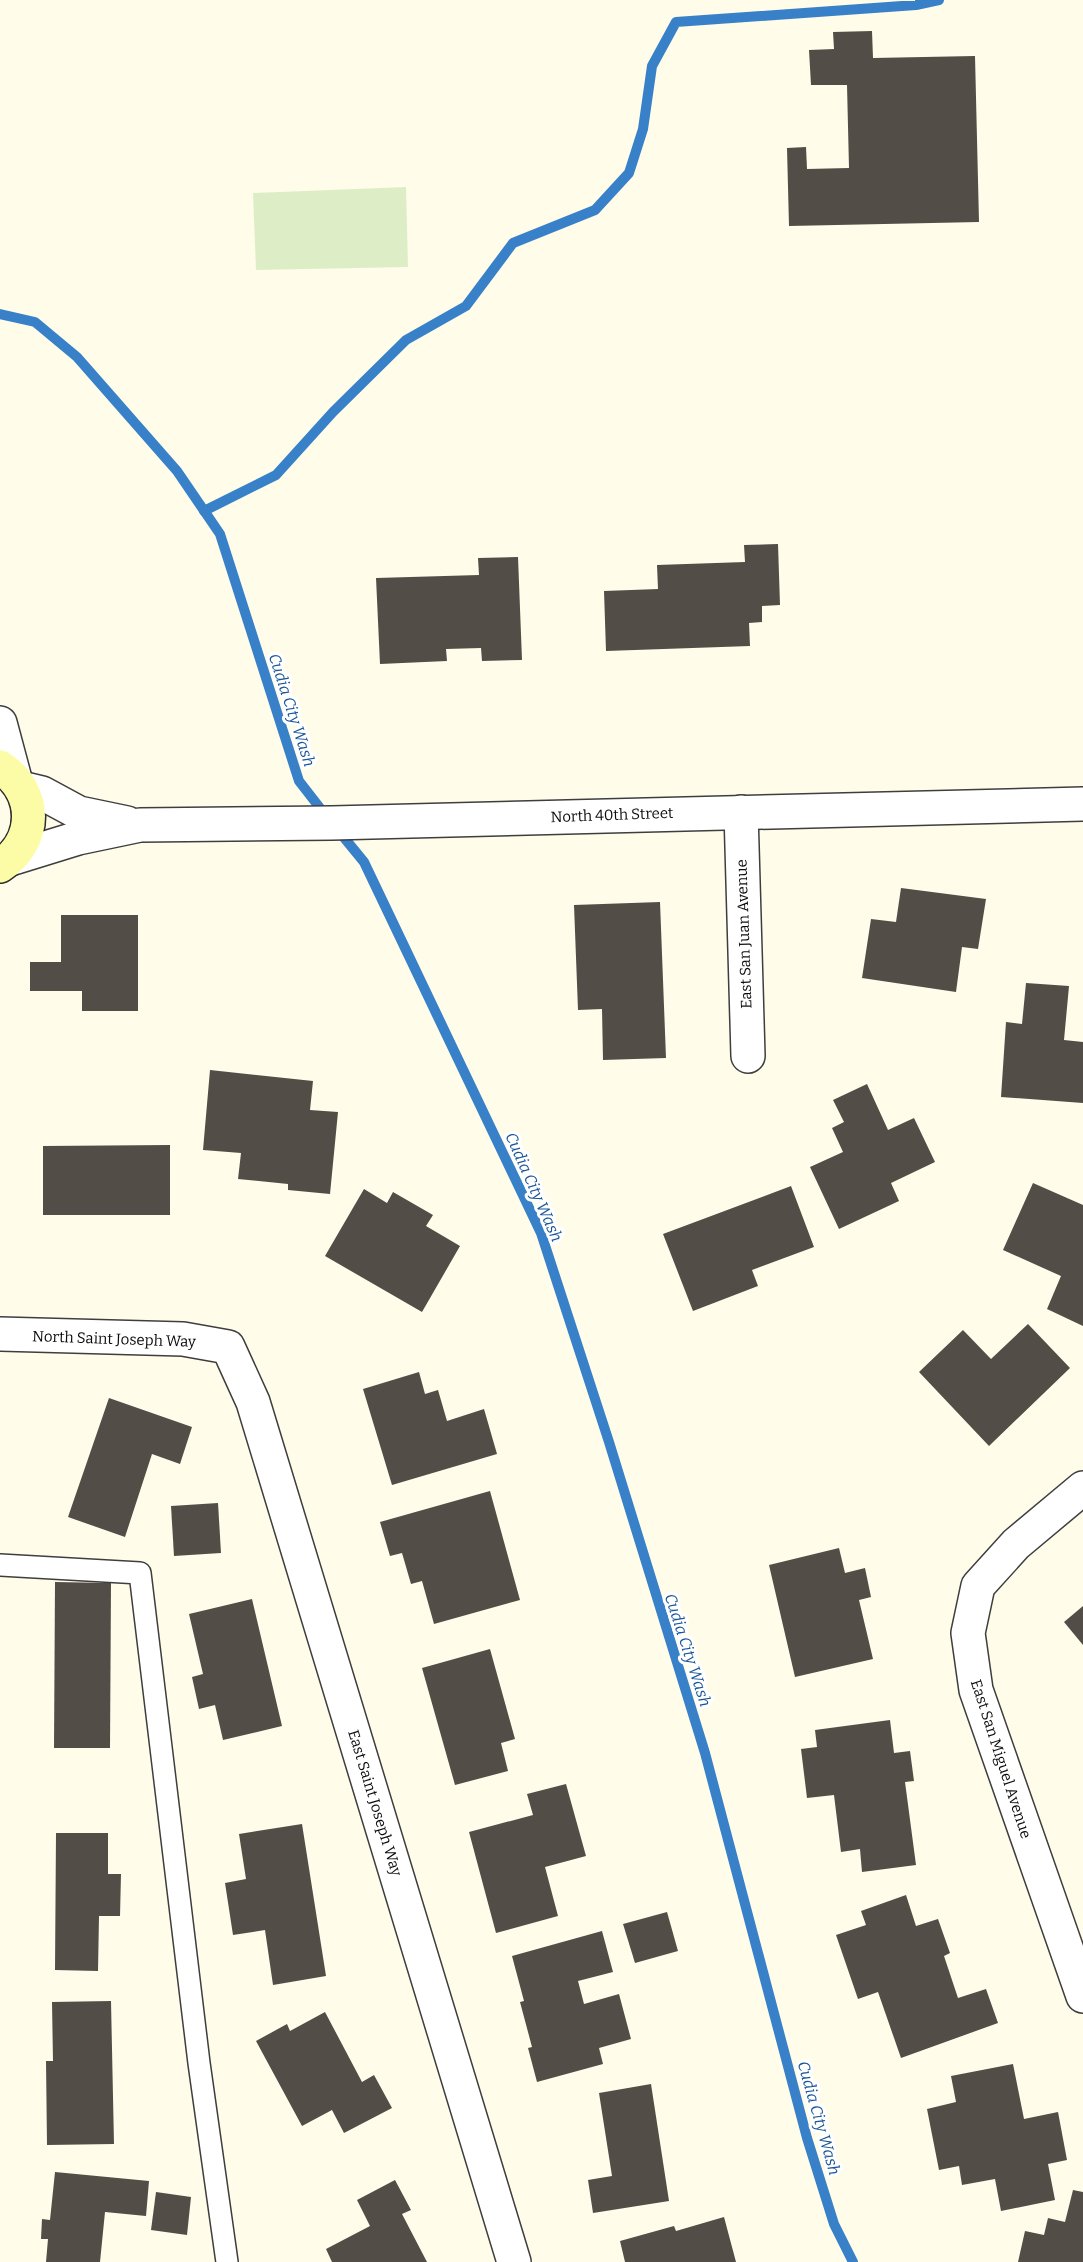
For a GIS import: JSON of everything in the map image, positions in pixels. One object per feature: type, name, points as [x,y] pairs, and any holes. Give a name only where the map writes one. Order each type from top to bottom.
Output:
[{"type":"main road","points":[[5,863],[19,848],[26,834],[29,818],[27,802],[12,778]]},
{"type":"street","points":[[0,723],[12,778]]},
{"type":"street","name":"North 40th Street","points":[[12,778],[79,813],[140,825]]},
{"type":"street","name":"North 40th Street","points":[[5,863],[78,838],[140,825],[332,823],[1083,804]]},
{"type":"street","name":"East San Juan Avenue","points":[[741,812],[748,1056]]},
{"type":"street","name":"North Saint Joseph Way","points":[[0,1334],[183,1339],[228,1347]]},
{"type":"street","name":"East Saint Joseph Way","points":[[228,1347],[253,1402],[514,2262]]},
{"type":"street","name":"East San Miguel Avenue","points":[[1083,1488],[1016,1544],[978,1586],[968,1633],[976,1690],[1083,1996]]},
{"type":"lane","points":[[0,1565],[140,1573],[199,2063],[227,2262]]},
{"type":"green space","points":[[406,187],[408,267],[256,270],[253,193]]},
{"type":"building","points":[[872,31],[873,58],[975,56],[979,222],[789,226],[787,148],[806,147],[807,169],[849,168],[847,85],[811,85],[809,50],[834,49],[833,32]]},
{"type":"building","points":[[778,544],[780,605],[762,606],[762,622],[749,623],[750,646],[606,651],[604,591],[658,589],[657,565],[745,562],[744,545]]},
{"type":"building","points":[[518,557],[522,660],[482,661],[481,648],[446,649],[447,661],[380,664],[376,578],[479,575],[478,558]]},
{"type":"building","points":[[901,888],[986,899],[978,949],[962,947],[956,992],[862,978],[871,919],[896,922]]},
{"type":"building","points":[[660,902],[666,1058],[603,1060],[602,1009],[578,1010],[574,905]]},
{"type":"building","points":[[61,915],[138,915],[138,1011],[82,1011],[82,991],[30,991],[30,962],[61,962]]},
{"type":"building","points":[[1026,983],[1069,986],[1064,1040],[1083,1042],[1083,1103],[1001,1097],[1006,1022],[1022,1024]]},
{"type":"building","points":[[210,1070],[313,1081],[310,1110],[338,1112],[330,1194],[288,1190],[288,1184],[238,1179],[241,1153],[203,1150]]},
{"type":"building","points":[[867,1084],[888,1130],[914,1118],[935,1162],[891,1183],[899,1201],[839,1229],[810,1167],[843,1152],[832,1128],[844,1122],[833,1100]]},
{"type":"building","points":[[170,1145],[170,1215],[43,1215],[43,1146]]},
{"type":"building","points":[[1033,1183],[1083,1205],[1083,1326],[1047,1309],[1061,1276],[1003,1250]]},
{"type":"building","points":[[791,1186],[814,1247],[752,1270],[758,1286],[693,1311],[663,1234]]},
{"type":"building","points":[[364,1189],[387,1203],[393,1192],[433,1215],[426,1226],[460,1246],[422,1312],[325,1256]]},
{"type":"building","points":[[1028,1324],[1070,1368],[989,1446],[919,1372],[963,1330],[991,1359]]},
{"type":"building","points":[[419,1372],[425,1394],[438,1390],[447,1421],[484,1409],[497,1454],[392,1485],[363,1389]]},
{"type":"building","points":[[109,1398],[192,1427],[180,1464],[152,1454],[125,1537],[68,1517]]},
{"type":"building","points":[[490,1491],[520,1600],[434,1624],[422,1581],[411,1584],[402,1553],[390,1556],[380,1522]]},
{"type":"building","points":[[218,1503],[221,1553],[174,1556],[171,1506]]},
{"type":"building","points":[[839,1548],[845,1573],[865,1568],[871,1597],[859,1600],[873,1659],[795,1677],[769,1565]]},
{"type":"building","points":[[55,1582],[111,1583],[110,1748],[54,1748]]},
{"type":"building","points":[[252,1599],[282,1726],[223,1740],[215,1705],[199,1709],[192,1677],[203,1674],[189,1614]]},
{"type":"building","points":[[1083,1606],[1083,1645],[1064,1622]]},
{"type":"building","points":[[490,1649],[515,1739],[501,1743],[508,1771],[455,1785],[422,1668]]},
{"type":"building","points":[[890,1720],[894,1753],[910,1751],[914,1781],[905,1782],[916,1865],[862,1872],[860,1849],[841,1852],[834,1795],[807,1798],[801,1749],[817,1747],[815,1730]]},
{"type":"building","points":[[566,1784],[586,1856],[545,1867],[558,1916],[496,1933],[469,1832],[533,1815],[527,1794]]},
{"type":"building","points":[[302,1824],[326,1976],[273,1985],[265,1930],[233,1935],[225,1883],[246,1879],[239,1834]]},
{"type":"building","points":[[56,1833],[108,1833],[108,1874],[121,1874],[120,1916],[99,1916],[98,1971],[55,1970]]},
{"type":"building","points":[[906,1895],[916,1926],[938,1919],[950,1953],[944,1956],[958,1998],[986,1989],[998,2023],[901,2058],[878,1992],[858,1999],[836,1935],[866,1925],[861,1911]]},
{"type":"building","points":[[667,1912],[678,1951],[635,1963],[623,1924]]},
{"type":"building","points":[[602,1931],[613,1972],[578,1981],[584,2004],[619,1994],[631,2039],[599,2048],[603,2064],[537,2082],[528,2048],[532,2047],[520,2002],[524,2001],[512,1956]]},
{"type":"building","points":[[111,2001],[114,2144],[47,2145],[46,2061],[53,2061],[52,2002]]},
{"type":"building","points":[[325,2012],[362,2082],[374,2075],[392,2108],[344,2133],[332,2110],[302,2126],[256,2041],[287,2024],[290,2031]]},
{"type":"building","points":[[1013,2064],[1024,2119],[1058,2112],[1067,2160],[1048,2164],[1055,2200],[1001,2211],[995,2179],[962,2185],[959,2166],[939,2170],[927,2109],[956,2102],[951,2076]]},
{"type":"building","points":[[651,2084],[669,2201],[593,2213],[588,2180],[612,2176],[599,2093]]},
{"type":"building","points":[[55,2172],[149,2181],[146,2216],[105,2212],[100,2262],[46,2262],[48,2239],[41,2239],[42,2219],[50,2220]]},
{"type":"building","points":[[395,2180],[411,2210],[402,2214],[427,2262],[332,2262],[326,2249],[370,2226],[357,2200]]},
{"type":"building","points":[[1073,2190],[1083,2192],[1083,2262],[1018,2262],[1025,2231],[1044,2235],[1048,2218],[1065,2222]]},
{"type":"building","points":[[156,2192],[191,2197],[187,2235],[151,2230]]},
{"type":"building","points":[[724,2217],[736,2262],[625,2262],[620,2241],[674,2226],[676,2231]]},
{"type":"waterway","points":[[204,511],[276,475],[333,412],[406,340],[466,306],[513,243],[595,210],[629,173],[643,129],[652,66],[676,22],[916,5],[939,0]]},
{"type":"waterway","name":"Cudia City Wash","points":[[0,314],[35,322],[77,357],[177,471],[220,534],[299,781],[327,817]]},
{"type":"waterway","name":"Cudia City Wash","points":[[337,829],[364,862],[541,1233],[609,1442],[705,1753],[807,2138],[834,2224],[853,2262]]}]
